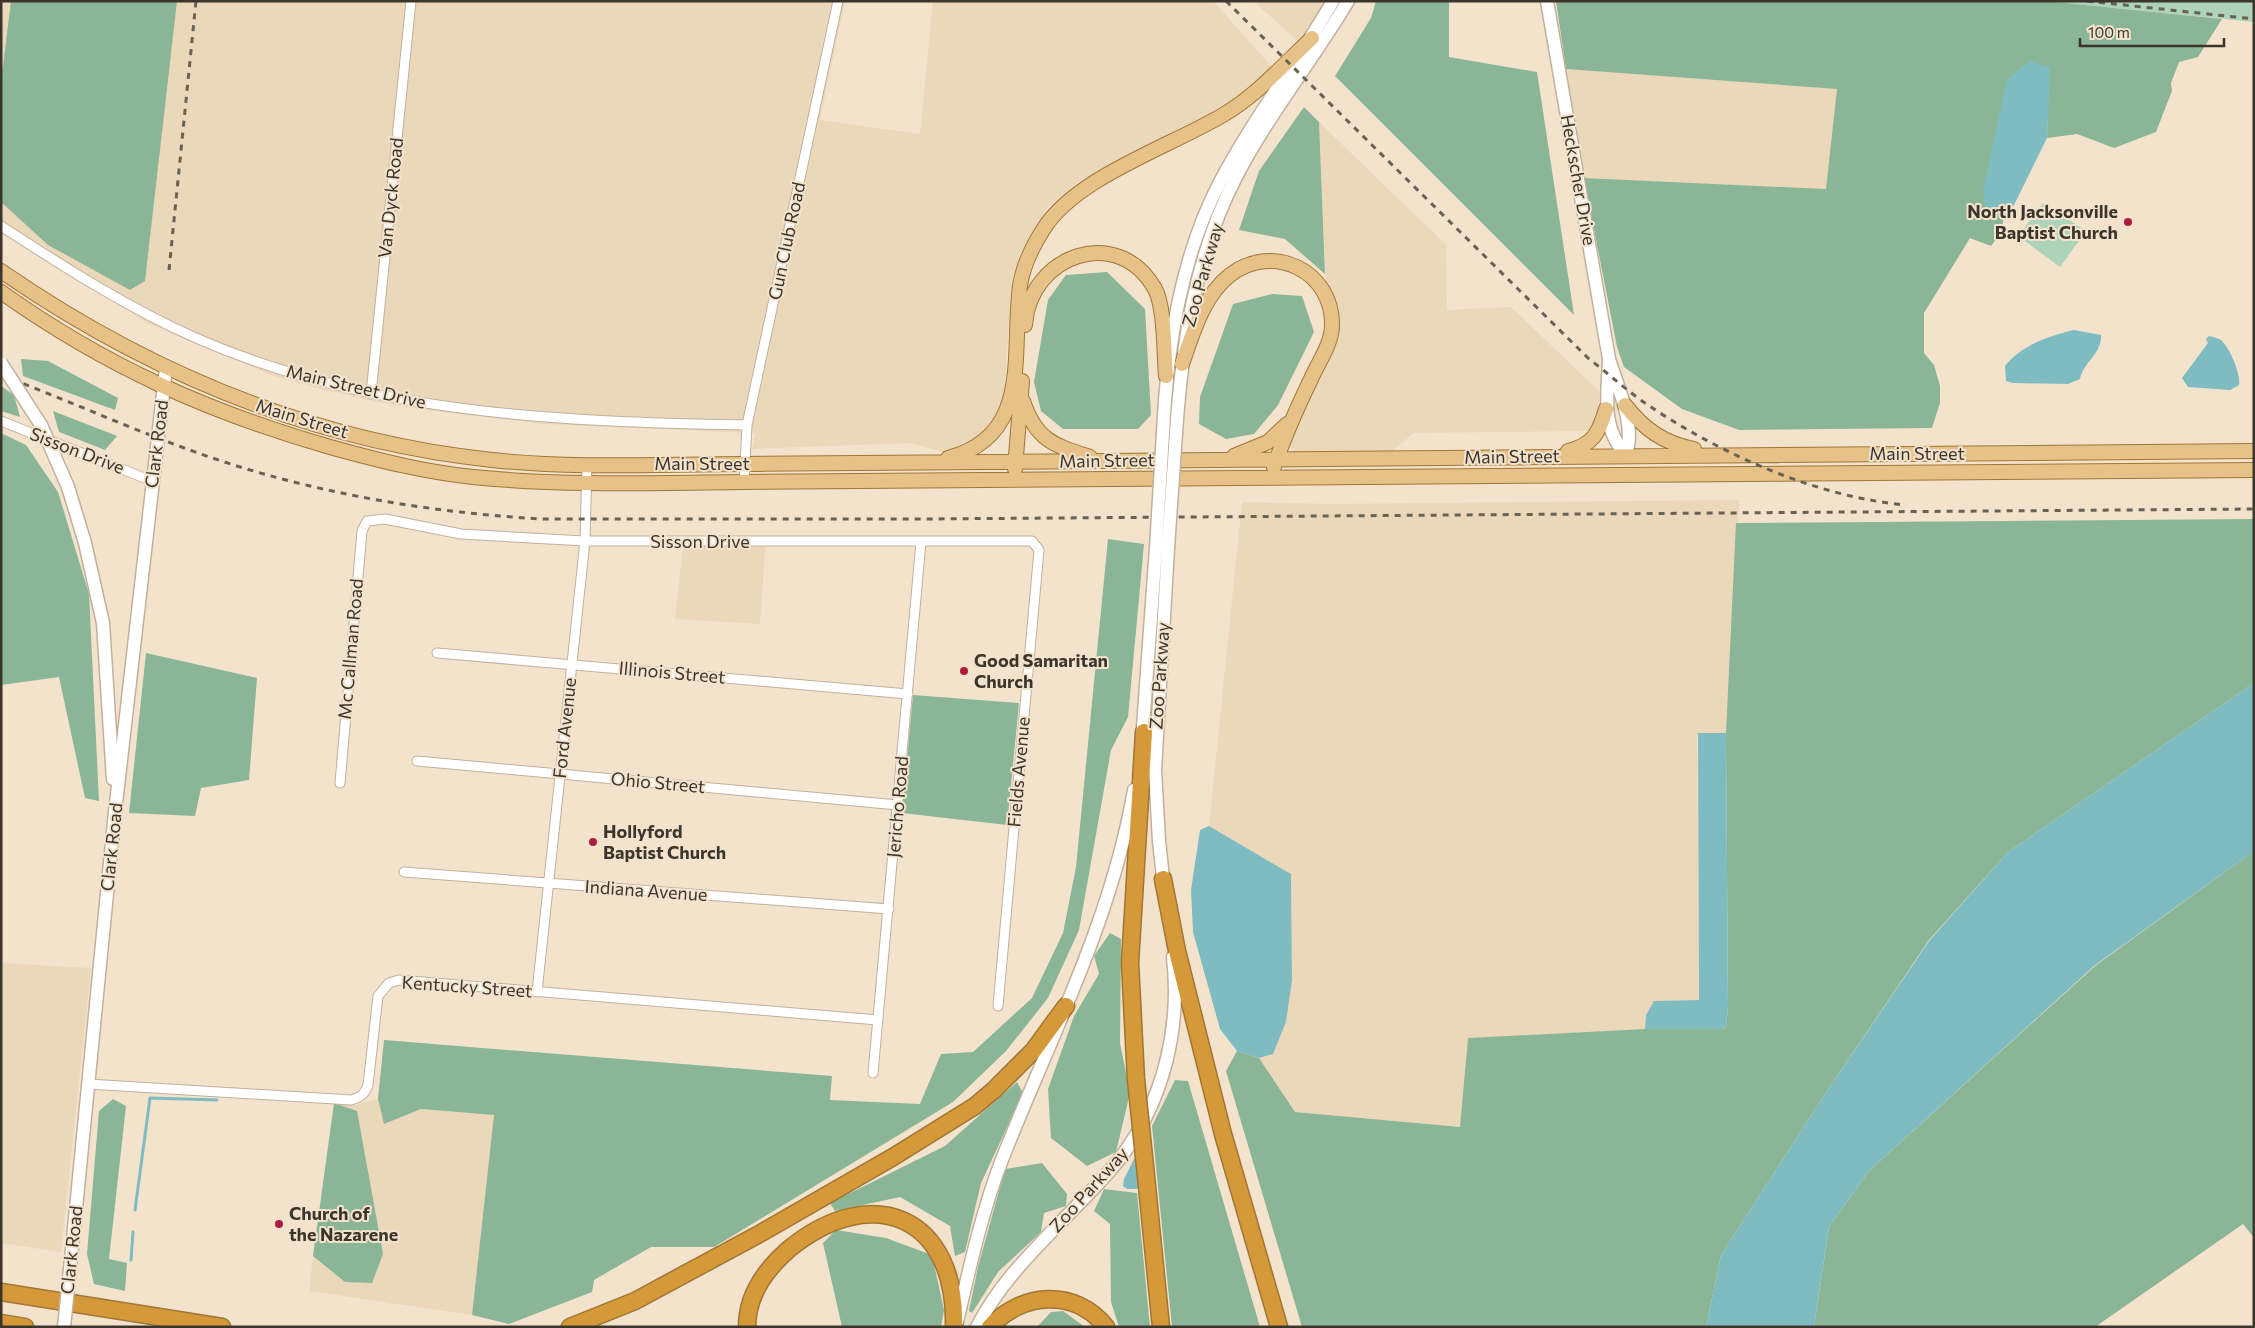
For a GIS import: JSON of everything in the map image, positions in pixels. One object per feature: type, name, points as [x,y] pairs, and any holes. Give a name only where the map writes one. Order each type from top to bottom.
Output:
[{"type":"highway","points":[[1144,732],[1130,963],[1136,1080],[1161,1327]]},
{"type":"highway","points":[[1164,879],[1177,951],[1220,1125],[1279,1327]]},
{"type":"highway","points":[[570,1327],[635,1301],[762,1233],[893,1157],[974,1106],[994,1090],[1033,1052],[1066,1006]]},
{"type":"highway","points":[[747,1327],[751,1297],[769,1269],[781,1256],[811,1233],[826,1226],[843,1220],[869,1215],[895,1217],[921,1231],[933,1243],[942,1256],[951,1285],[955,1327]]},
{"type":"highway","points":[[1,1292],[222,1327]]},
{"type":"highway","points":[[990,1327],[1003,1314],[1018,1305],[1051,1298],[1078,1304],[1091,1312],[1106,1327]]},
{"type":"highway","points":[[1,1323],[25,1327]]},
{"type":"main road","name":"Zoo Parkway","points":[[977,1327],[1007,1279],[1120,1158],[1144,1122],[1167,1060],[1174,1015],[1174,970],[1159,841],[1156,762],[1162,548],[1169,433],[1166,376],[1187,270],[1199,232],[1219,184],[1263,111],[1312,38],[1333,1]]},
{"type":"main road","name":"Zoo Parkway","points":[[1169,433],[1198,279],[1224,204],[1237,176],[1263,132],[1348,1]]},
{"type":"main road","name":"Heckscher Drive","points":[[1547,1],[1609,359],[1624,405],[1629,436],[1626,455]]},
{"type":"main road","points":[[1101,461],[1071,451],[1044,437],[1029,419],[1017,391],[1020,285],[1029,255],[1043,229],[1054,216],[1091,184],[1224,115],[1256,92],[1312,38]]},
{"type":"main road","points":[[1010,480],[1017,391],[1026,317],[1029,305],[1038,286],[1044,277],[1059,264],[1092,253],[1110,255],[1130,262],[1145,274],[1156,290],[1161,310],[1166,376]]},
{"type":"main road","points":[[1182,364],[1206,304],[1230,275],[1253,264],[1262,263],[1298,267],[1308,272],[1323,288],[1331,308],[1332,328],[1327,345],[1292,420],[1271,477]]},
{"type":"main road","name":"Main Street","points":[[1,271],[42,299],[120,345],[210,388],[280,413],[391,444],[492,460],[587,464],[744,464],[2254,451]]},
{"type":"main road","name":"Main Street","points":[[1,292],[42,321],[115,364],[234,417],[393,464],[470,477],[535,482],[586,483],[2254,470]]},
{"type":"main road","name":"Heckscher Drive","points":[[1609,359],[1606,409],[1617,446],[1626,455]]},
{"type":"main road","points":[[1,363],[41,425],[68,487],[86,542],[103,623],[116,812]]},
{"type":"main road","name":"Clark Road","points":[[64,1327],[116,812],[166,368]]},
{"type":"main road","points":[[929,462],[959,455],[975,448],[991,437],[1017,391]]},
{"type":"main road","points":[[1624,405],[1638,422],[1669,443],[1721,455]]},
{"type":"main road","points":[[1543,456],[1581,448],[1597,434],[1606,409]]},
{"type":"main road","points":[[1226,460],[1268,442],[1292,420]]},
{"type":"main road","points":[[1951,453],[1951,473]]},
{"type":"main road","points":[[1601,475],[1626,455],[1641,468],[1657,475]]},
{"type":"main road","name":"Zoo Parkway","points":[[955,1327],[975,1244],[1003,1158],[1084,967],[1111,887],[1130,812],[1144,732],[1162,548]]},
{"type":"street","name":"Van Dyck Road","points":[[371,394],[411,1]]},
{"type":"street","name":"Gun Club Road","points":[[744,482],[746,425],[838,1]]},
{"type":"street","name":"Main Street Drive","points":[[1,226],[114,296],[154,318],[198,338],[275,368],[371,394],[427,404],[569,419],[640,424],[746,425]]},
{"type":"street","name":"Sisson Drive","points":[[1,422],[152,481]]},
{"type":"street","name":"Ford Avenue","points":[[537,992],[586,541],[587,464]]},
{"type":"street","name":"Sisson Drive","points":[[370,519],[385,519],[461,534],[586,541],[1032,541]]},
{"type":"street","name":"Mc Callman Road","points":[[340,782],[362,531],[363,526],[370,519]]},
{"type":"street","name":"Fields Avenue","points":[[998,1006],[1039,550],[1032,541]]},
{"type":"street","name":"Jericho Road","points":[[873,1072],[921,542]]},
{"type":"street","name":"Illinois Street","points":[[437,653],[908,694]]},
{"type":"street","name":"Ohio Street","points":[[417,761],[898,805]]},
{"type":"street","name":"Indiana Avenue","points":[[404,872],[889,909]]},
{"type":"street","name":"Kentucky Street","points":[[88,1084],[351,1100],[364,1095],[368,1085],[378,996],[389,983],[399,980],[878,1020]]},
{"type":"shaded area","points":[[1,1],[845,1],[820,120],[920,134],[933,1],[1213,1],[1273,68],[1222,111],[1078,182],[1047,208],[1020,254],[1011,291],[1004,398],[998,417],[980,437],[957,449],[943,452],[910,443],[752,449],[755,433],[545,424],[424,410],[377,402],[274,376],[147,323],[1,227]]},
{"type":"shaded area","points":[[1253,1],[1326,1],[1310,27],[1298,41]]},
{"type":"shaded area","points":[[1566,69],[1837,89],[1827,189],[1584,178]]},
{"type":"shaded area","points":[[1319,122],[1446,245],[1447,310],[1511,307],[1599,391],[1598,420],[1594,431],[1414,433],[1391,452],[1293,452],[1290,445],[1292,432],[1332,341],[1326,286]]},
{"type":"shaded area","points":[[1739,500],[1726,733],[1699,733],[1697,736],[1699,1000],[1654,1001],[1646,1015],[1645,1029],[1468,1038],[1460,1127],[1295,1112],[1259,1058],[1273,1054],[1286,1022],[1292,980],[1291,874],[1209,826],[1242,502],[1330,504]]},
{"type":"shaded area","points":[[684,538],[766,538],[760,624],[675,619]]},
{"type":"shaded area","points":[[1,963],[91,968],[61,1252],[1,1243]]},
{"type":"shaded area","points":[[378,1099],[384,1124],[421,1109],[494,1115],[472,1315],[309,1291],[313,1256],[345,1282],[334,1103],[357,1105]]},
{"type":"green space","points":[[11,1],[177,1],[145,281],[130,290],[48,245],[1,202],[1,83]]},
{"type":"green space","points":[[1376,1],[1449,1],[1449,57],[1537,72],[1574,315],[1335,76],[1371,18]]},
{"type":"green space","points":[[1556,1],[2046,1],[2222,19],[2198,57],[2179,62],[2171,83],[2172,91],[2156,132],[2114,148],[2077,134],[2047,138],[2049,68],[1985,210],[2005,212],[2001,233],[1991,246],[1970,238],[1924,313],[1924,353],[1934,365],[1940,386],[1940,403],[1932,428],[1739,430],[1682,409],[1624,367],[1617,347],[1584,178],[1826,189],[1837,89],[1566,69]]},
{"type":"green space","points":[[2046,1],[2254,1],[2254,22],[2234,20]]},
{"type":"green space","points":[[1304,107],[1319,122],[1325,274],[1285,239],[1239,230],[1259,171]]},
{"type":"green space","points":[[2043,203],[2086,231],[2060,267],[2018,236]]},
{"type":"green space","points":[[1107,272],[1145,309],[1151,415],[1138,429],[1063,429],[1041,411],[1034,382],[1048,300],[1066,275]]},
{"type":"green space","points":[[1272,294],[1302,296],[1314,332],[1278,405],[1254,434],[1226,439],[1199,424],[1200,397],[1233,304]]},
{"type":"green space","points":[[21,359],[48,361],[118,398],[115,410],[23,376]]},
{"type":"green space","points":[[1,386],[14,395],[20,417],[1,411]]},
{"type":"green space","points":[[53,411],[117,436],[105,450],[59,432]]},
{"type":"green space","points":[[1,433],[26,445],[58,492],[89,594],[99,801],[85,798],[59,677],[1,685]]},
{"type":"green space","points":[[2254,519],[2254,683],[2008,852],[1929,940],[1829,1088],[1721,1255],[1706,1327],[1302,1327],[1226,1071],[1237,1051],[1259,1058],[1295,1112],[1460,1127],[1468,1038],[1645,1029],[1723,1029],[1726,1026],[1728,1007],[1726,733],[1736,523]]},
{"type":"green space","points":[[1108,539],[1144,544],[1128,717],[1111,750],[1079,930],[1048,998],[1006,1051],[953,1102],[714,1247],[651,1247],[594,1280],[592,1292],[509,1324],[472,1315],[494,1115],[421,1109],[384,1124],[378,1099],[384,1040],[832,1076],[830,1100],[920,1104],[941,1054],[973,1052],[1032,998],[1063,933],[1076,867]]},
{"type":"green space","points":[[146,653],[257,678],[249,780],[201,788],[195,816],[129,813]]},
{"type":"green space","points":[[913,695],[1019,703],[1007,825],[902,813]]},
{"type":"green space","points":[[2254,851],[2254,1238],[2243,1224],[2095,1327],[1814,1327],[1829,1227],[1869,1171],[2095,966]]},
{"type":"green space","points":[[1110,933],[1121,939],[1120,1043],[1130,1093],[1116,1152],[1087,1166],[1051,1138],[1048,1089],[1074,1016],[1099,974],[1094,956]]},
{"type":"green space","points":[[1175,1080],[1188,1081],[1260,1327],[1172,1327],[1152,1126]]},
{"type":"green space","points":[[1017,1082],[1023,1093],[981,1183],[965,1252],[955,1256],[950,1226],[900,1197],[835,1211],[830,1203],[945,1146]]},
{"type":"green space","points":[[113,1099],[126,1106],[109,1259],[127,1263],[125,1291],[94,1284],[87,1254],[99,1111]]},
{"type":"green space","points":[[334,1103],[357,1111],[383,1254],[372,1283],[345,1282],[313,1256]]},
{"type":"green space","points":[[1042,1163],[1067,1194],[1066,1206],[1044,1213],[1041,1232],[998,1272],[972,1313],[969,1311],[978,1267],[1005,1169]]},
{"type":"green space","points":[[1104,1189],[1137,1193],[1150,1327],[1119,1327],[1111,1302],[1110,1224],[1094,1211]]},
{"type":"green space","points":[[836,1230],[886,1238],[932,1255],[944,1310],[941,1327],[842,1327],[823,1243]]},
{"type":"green space","points":[[1063,1311],[1085,1327],[1037,1327],[1051,1312]]},
{"type":"water","points":[[2030,61],[2050,68],[2047,138],[2014,205],[2005,212],[1985,210],[1983,192],[2007,79]]},
{"type":"water","points":[[2074,330],[2101,335],[2099,347],[2085,367],[2080,379],[2068,384],[2013,383],[2006,381],[2005,366],[2019,352],[2045,338]]},
{"type":"water","points":[[2209,336],[2221,340],[2234,361],[2239,385],[2230,390],[2188,387],[2182,378],[2208,343],[2206,339]]},
{"type":"water","points":[[2254,683],[2254,851],[2094,966],[1869,1171],[1829,1227],[1814,1327],[1706,1327],[1721,1255],[1829,1088],[1929,941],[2008,852]]},
{"type":"water","points":[[1698,733],[1726,733],[1728,1007],[1726,1026],[1723,1029],[1645,1029],[1646,1015],[1654,1001],[1699,1000]]},
{"type":"water","points":[[1209,826],[1291,874],[1292,980],[1286,1022],[1273,1054],[1259,1058],[1237,1051],[1220,1029],[1193,932],[1191,890],[1200,830]]},
{"type":"water","points":[[1136,1155],[1139,1186],[1137,1189],[1127,1189],[1123,1186],[1124,1179]]},
{"type":"waterway","points":[[135,1210],[150,1098],[217,1100]]},
{"type":"waterway","points":[[131,1260],[133,1232]]},
{"type":"railway","points":[[169,270],[196,1]]},
{"type":"railway","points":[[1226,1],[1588,358],[1642,401],[1702,438],[1768,469],[1837,493],[1906,505]]},
{"type":"railway","points":[[2087,1],[2254,19]]},
{"type":"railway","points":[[1,375],[207,456],[312,487],[427,508],[542,519],[923,519],[2254,509]]},
{"type":"place","name":"North Jacksonville Baptist Church","points":[[2128,222]]},
{"type":"place","name":"Good Samaritan Church","points":[[964,671]]},
{"type":"place","name":"Hollyford Baptist Church","points":[[593,842]]},
{"type":"place","name":"Church of the Nazarene","points":[[279,1224]]}]
